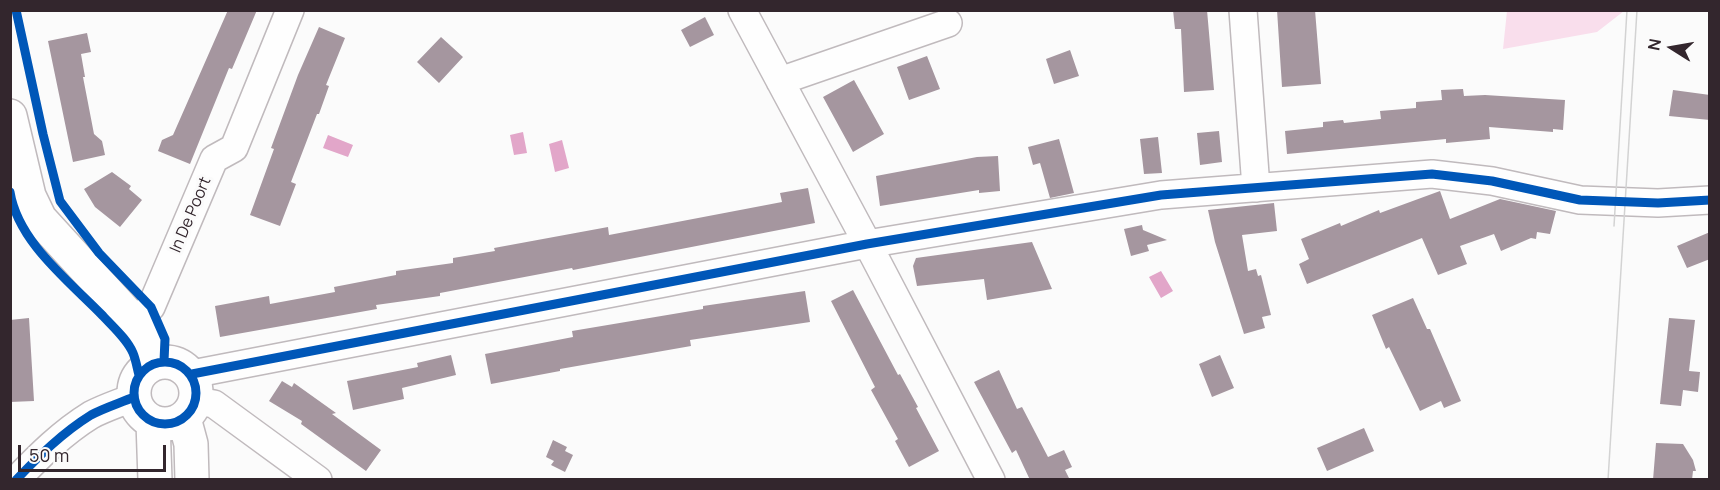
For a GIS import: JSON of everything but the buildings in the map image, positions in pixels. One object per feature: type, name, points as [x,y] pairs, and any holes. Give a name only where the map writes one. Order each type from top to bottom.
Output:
[{"type":"main road","points":[[10,116],[20,200],[134,321],[148,346],[150,364],[164,361],[175,362],[184,367],[172,402],[155,480]]},
{"type":"main road","points":[[172,402],[191,444],[192,480]]},
{"type":"street","name":"In De Poort","points":[[134,321],[151,307],[156,297],[214,159],[234,148],[290,10]]},
{"type":"street","points":[[742,10],[992,480]]},
{"type":"street","points":[[1244,10],[1256,188]]},
{"type":"street","points":[[780,81],[948,23]]},
{"type":"street","points":[[16,480],[49,445],[93,414],[172,402],[867,244],[1161,195],[1432,174],[1492,181],[1580,200],[1658,203],[1710,200]]},
{"type":"street","points":[[172,402],[214,404],[318,480]]},
{"type":"shaded area","points":[[1507,10],[1624,11],[1597,32],[1503,49]]},
{"type":"shaded area","points":[[523,132],[527,153],[514,155],[510,135]]},
{"type":"shaded area","points":[[328,135],[353,145],[348,157],[323,148]]},
{"type":"shaded area","points":[[562,140],[569,168],[555,172],[549,144]]},
{"type":"shaded area","points":[[1161,271],[1173,291],[1161,298],[1149,277]]},
{"type":"tram line","points":[[1614,226],[1627,10]]},
{"type":"tram line","points":[[1608,480],[1637,10]]},
{"type":"cycle path","points":[[16,10],[60,201],[99,253],[151,307],[165,339],[164,361]]},
{"type":"cycle path","points":[[192,374],[867,244],[1161,195],[1432,174],[1492,181],[1580,200],[1658,203],[1710,200]]},
{"type":"cycle path","points":[[10,192],[23,228],[34,244],[61,275],[124,338],[133,353],[139,375]]},
{"type":"cycle path","points":[[159,362],[171,362],[187,371],[194,381],[196,393],[194,405],[187,415],[171,424],[159,424],[148,419],[139,410],[134,399],[134,387],[139,376],[148,367],[159,362]]},
{"type":"cycle path","points":[[16,480],[70,429],[96,412],[134,397]]}]
